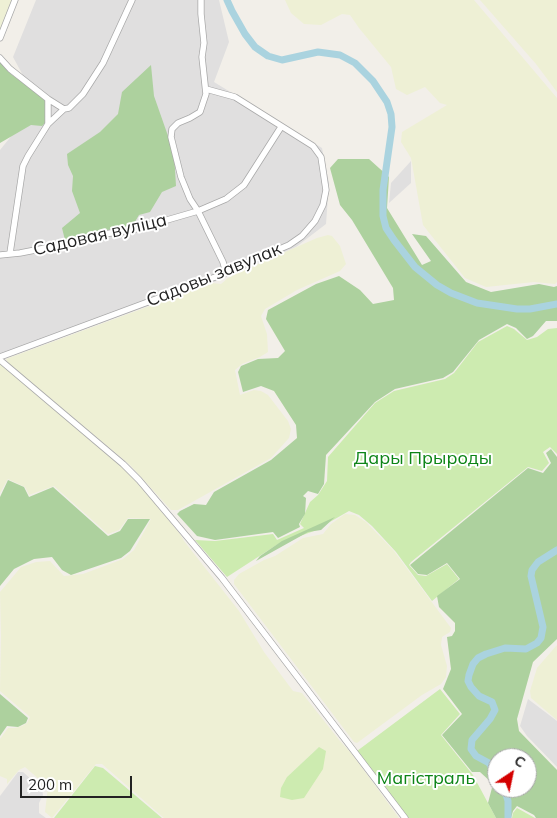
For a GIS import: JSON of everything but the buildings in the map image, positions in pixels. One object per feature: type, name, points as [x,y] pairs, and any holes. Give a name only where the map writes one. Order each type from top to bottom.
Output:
[{"type":"street","points":[[0,38],[15,0]]},
{"type":"street","points":[[10,254],[24,166],[28,156],[48,124],[64,109],[74,104],[92,80],[113,44],[132,0]]},
{"type":"street","points":[[201,0],[200,14],[204,42],[202,57],[206,90],[200,112],[178,123],[172,129],[171,137],[181,178],[223,262],[226,273]]},
{"type":"street","points":[[0,58],[10,70],[64,109]]},
{"type":"street","name":"Садовы завулак","points":[[0,359],[226,273],[289,246],[302,236],[320,213],[326,190],[321,158],[313,146],[235,97],[206,90]]},
{"type":"street","points":[[48,99],[48,124]]},
{"type":"street","name":"Садовая вуліца","points":[[0,255],[66,244],[99,234],[136,228],[198,211],[226,199],[244,185],[281,127]]},
{"type":"street","points":[[0,359],[123,464],[139,480],[222,578],[404,818]]},
{"type":"shaded area","points":[[36,0],[219,0],[229,42],[214,82],[322,148],[329,183],[326,224],[296,247],[222,279],[6,358],[0,354],[0,150],[38,103],[13,57]]},
{"type":"shaded area","points":[[411,161],[411,183],[389,203],[391,183]]},
{"type":"shaded area","points":[[528,699],[557,721],[557,767],[527,736],[520,726]]},
{"type":"shaded area","points":[[18,772],[23,772],[42,789],[43,795],[39,803],[39,813],[46,818],[0,818],[0,796]]},
{"type":"green space","points":[[0,0],[12,0],[0,31]]},
{"type":"green space","points":[[285,0],[474,0],[557,98],[557,282],[555,284],[534,282],[486,287],[465,278],[423,225],[411,158],[401,142],[402,132],[447,105],[440,103],[425,87],[407,95],[396,89],[391,67],[350,15],[342,14],[321,25],[304,24],[291,13]]},
{"type":"green space","points":[[480,0],[557,0],[557,92],[536,64]]},
{"type":"green space","points":[[0,62],[11,74],[38,94],[45,101],[46,107],[45,123],[42,126],[31,125],[0,143]]},
{"type":"green space","points":[[151,65],[154,96],[174,153],[176,186],[162,192],[150,212],[139,215],[129,228],[106,230],[65,240],[62,228],[80,213],[72,191],[73,176],[68,165],[67,154],[100,132],[118,114],[122,92]]},
{"type":"green space","points":[[338,159],[369,159],[389,177],[387,208],[422,265],[431,261],[412,234],[426,236],[466,282],[491,292],[539,284],[557,286],[557,321],[546,321],[533,336],[527,339],[516,328],[507,324],[479,340],[453,372],[443,378],[395,389],[375,402],[326,455],[324,484],[318,494],[308,491],[303,496],[306,498],[305,514],[299,524],[300,527],[278,538],[273,532],[215,540],[197,536],[177,514],[180,511],[194,504],[206,505],[214,492],[271,460],[297,438],[296,425],[274,391],[261,386],[243,392],[238,372],[241,366],[258,359],[278,358],[285,351],[266,319],[268,310],[316,284],[339,276],[360,290],[373,304],[394,300],[393,288],[352,220],[340,205],[330,168]]},
{"type":"green space","points":[[328,235],[332,236],[340,246],[346,264],[340,271],[297,290],[265,309],[261,316],[267,334],[268,352],[242,364],[235,370],[240,395],[254,390],[268,395],[288,421],[291,429],[289,438],[271,458],[178,510],[171,510],[130,465],[8,363],[6,359],[212,283],[221,284],[242,271]]},
{"type":"green space","name":"Дары Прыроды","points":[[507,326],[514,329],[527,340],[537,337],[548,329],[557,328],[557,454],[550,447],[543,452],[549,463],[542,471],[528,467],[411,562],[409,565],[418,575],[426,576],[447,564],[459,579],[432,601],[396,552],[372,526],[359,515],[349,511],[314,531],[278,544],[227,577],[195,540],[215,541],[273,534],[277,540],[304,528],[300,524],[310,502],[318,495],[327,481],[328,457],[375,403],[394,391],[445,379],[454,373],[478,342]]},
{"type":"green space","points":[[0,363],[122,466],[148,495],[239,611],[264,652],[293,691],[302,693],[352,754],[399,818],[164,818],[102,764],[96,764],[52,818],[45,812],[48,787],[25,767],[19,770],[7,784],[7,779],[0,776],[0,739],[8,728],[22,726],[27,723],[30,717],[0,691],[0,592],[21,567],[36,562],[50,561],[64,576],[83,574],[123,559],[134,550],[151,519],[128,518],[119,530],[108,534],[54,486],[29,495],[25,487],[8,479],[0,493]],"holes":[[[318,748],[325,751],[287,777]]]},
{"type":"green space","points":[[551,449],[557,457],[557,639],[533,662],[517,719],[519,731],[536,748],[487,748],[487,778],[480,772],[472,772],[442,735],[462,714],[443,689],[451,669],[447,637],[452,636],[455,631],[455,623],[439,607],[437,596],[460,579],[447,563],[427,575],[418,574],[410,565],[528,468],[543,473],[551,463],[546,453]]},
{"type":"green space","points":[[8,480],[24,487],[29,497],[53,487],[108,536],[120,531],[128,519],[150,519],[130,551],[121,558],[71,575],[62,570],[52,557],[34,559],[14,569],[0,586],[0,497]]},
{"type":"green space","points":[[345,514],[355,515],[366,522],[394,551],[451,628],[450,632],[442,637],[441,645],[447,666],[446,677],[441,684],[422,695],[357,743],[354,742],[234,584],[234,580],[239,574],[275,556],[303,538],[323,534],[331,524]]},
{"type":"green space","points":[[335,517],[321,530],[308,532],[256,561],[260,556],[282,541]]},
{"type":"green space","points":[[557,645],[557,720],[531,698],[530,691],[537,668]]},
{"type":"green space","name":"Магістраль","points":[[440,689],[460,714],[441,735],[473,775],[496,818],[407,818],[357,751]]},
{"type":"green space","points":[[0,694],[28,718],[26,723],[18,727],[7,726],[0,736]]},
{"type":"green space","points":[[319,747],[326,751],[323,769],[304,798],[292,800],[280,797],[281,788],[287,777]]},
{"type":"green space","points":[[537,749],[557,770],[557,818],[536,818],[517,806],[511,818],[496,818],[488,803],[489,798],[537,798]]},
{"type":"green space","points":[[95,766],[103,768],[162,818],[54,818]]},
{"type":"green space","name":"Магістраль","points":[[517,808],[535,818],[512,818]]},
{"type":"waterway","points":[[227,0],[245,34],[255,47],[268,56],[282,60],[318,52],[340,55],[355,63],[373,81],[387,102],[391,114],[392,127],[383,190],[383,216],[386,228],[415,267],[437,285],[451,293],[477,303],[517,309],[530,309],[557,304]]},
{"type":"waterway","points":[[487,762],[476,756],[471,749],[472,740],[490,719],[495,710],[492,702],[479,696],[471,687],[468,681],[469,675],[473,664],[478,658],[505,648],[526,649],[537,643],[541,638],[543,627],[531,576],[532,570],[538,562],[557,550]]},
{"type":"waterway","points":[[507,798],[508,818]]}]
